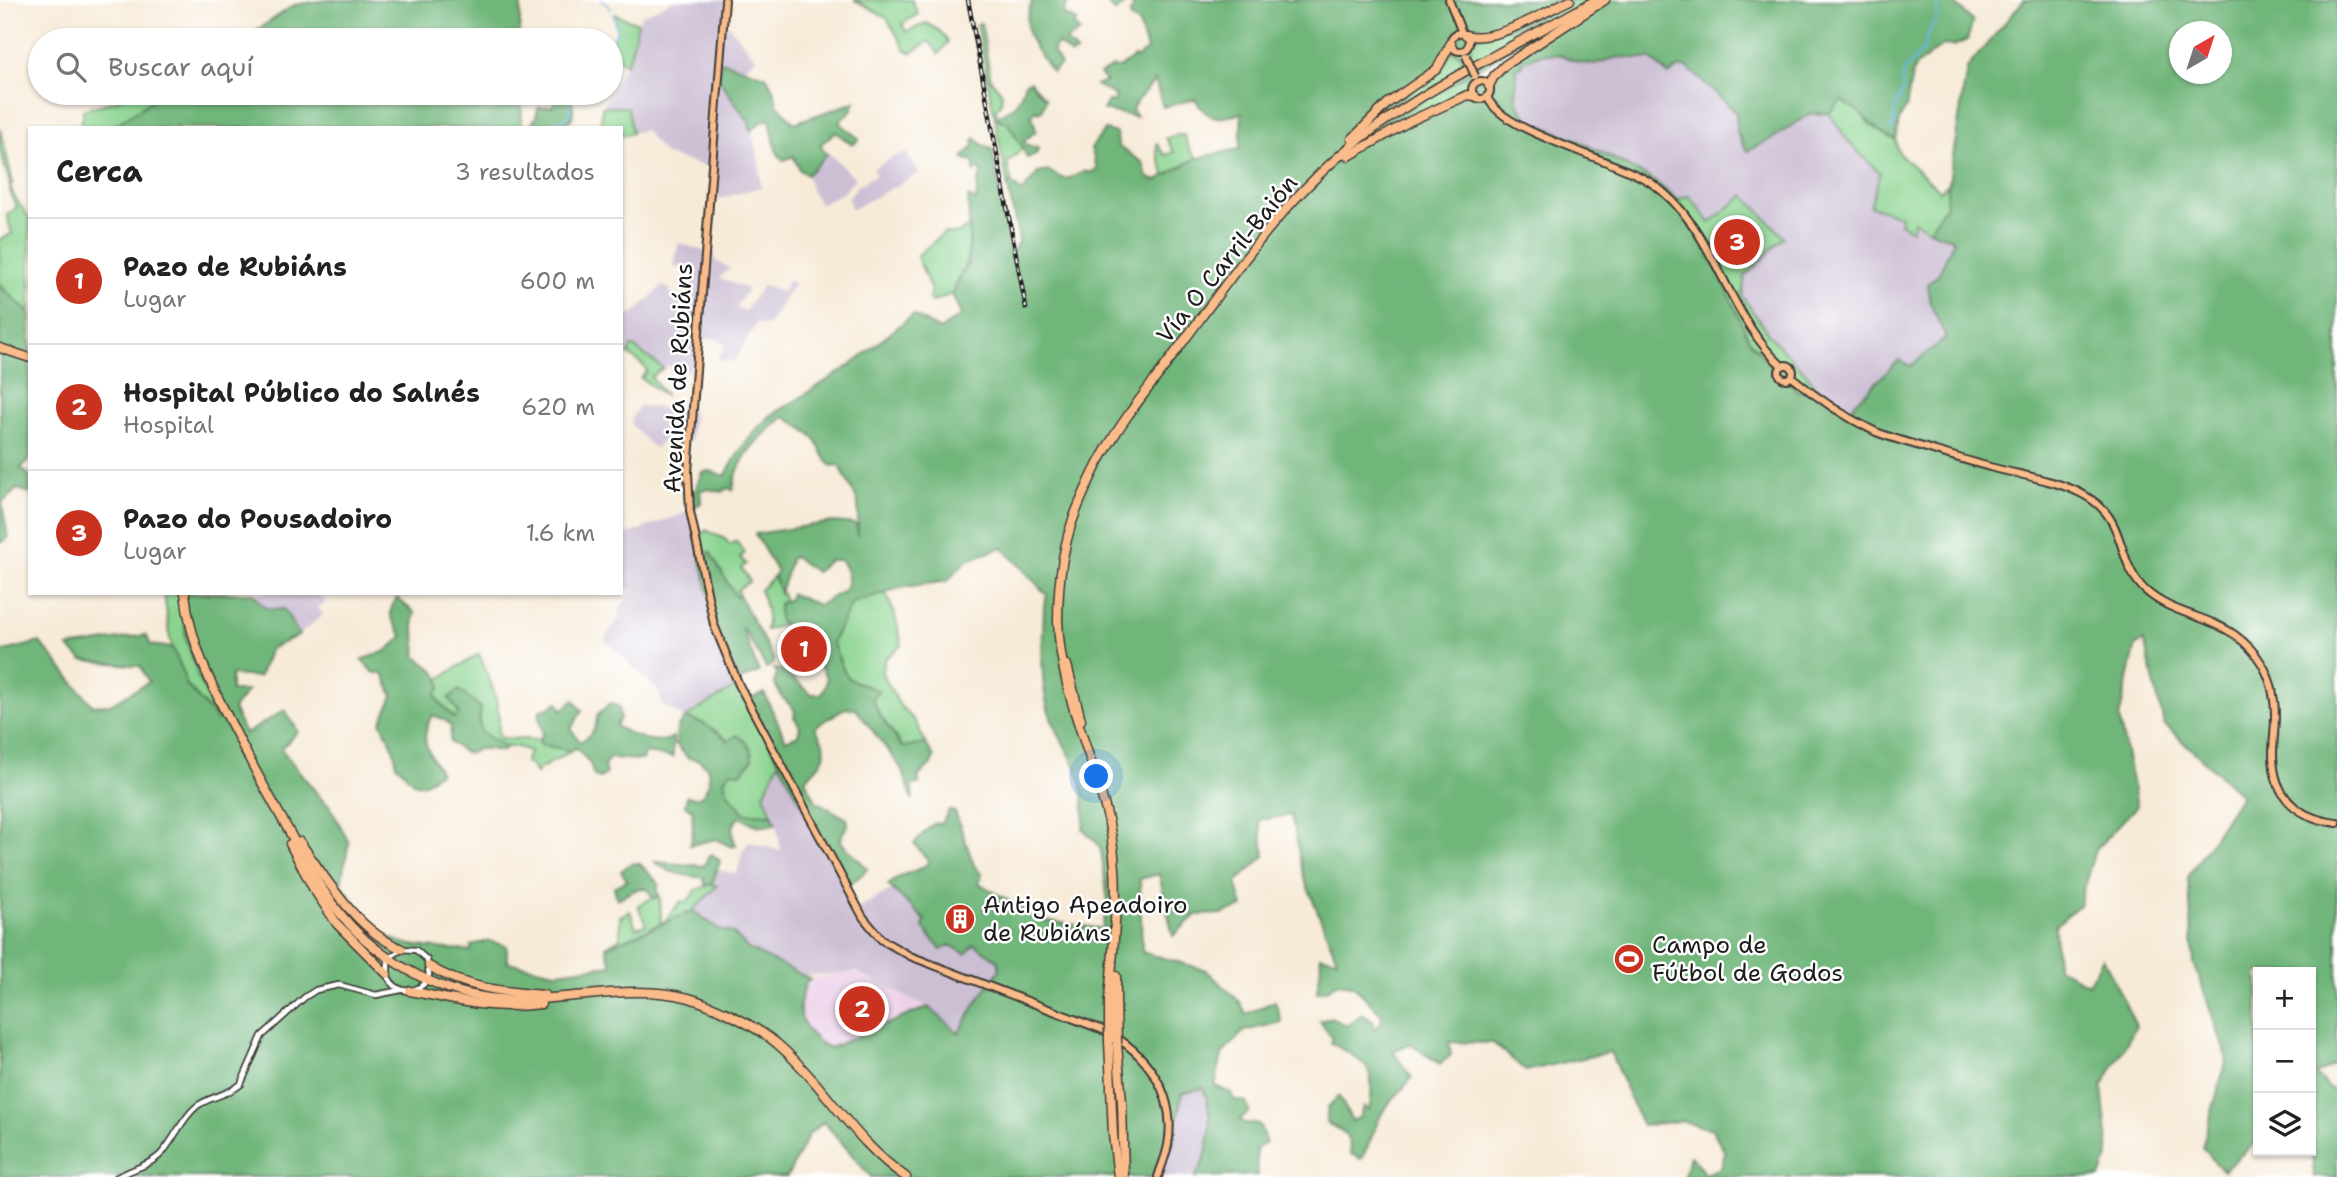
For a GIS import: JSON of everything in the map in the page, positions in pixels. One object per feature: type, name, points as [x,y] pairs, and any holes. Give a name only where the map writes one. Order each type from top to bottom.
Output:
[{"type":"highway","points":[[1464,34],[1481,37],[1510,29],[1570,0]]},
{"type":"highway","name":"Vía O Carril-Baión","points":[[1118,1177],[1111,1102],[1116,928],[1114,857],[1100,788],[1063,675],[1058,622],[1066,546],[1076,513],[1104,452],[1205,312],[1283,212],[1319,176],[1362,137],[1412,102],[1596,0]]},
{"type":"highway","points":[[1489,86],[1505,65],[1605,0]]},
{"type":"highway","points":[[1319,176],[1388,103],[1437,69],[1453,39]]},
{"type":"highway","points":[[1283,212],[1354,151],[1410,121],[1461,98],[1475,96]]},
{"type":"highway","points":[[0,348],[28,357]]},
{"type":"highway","points":[[185,595],[204,671],[313,888],[337,924],[388,977]]},
{"type":"highway","points":[[265,790],[326,879],[352,911],[380,938],[402,949]]},
{"type":"highway","points":[[265,790],[319,885],[338,910],[373,946],[393,961],[438,984],[487,998],[528,1000],[643,993],[689,998],[728,1014],[781,1047],[811,1077],[869,1146],[904,1177]]},
{"type":"highway","points":[[429,971],[489,989],[575,996]]},
{"type":"highway","points":[[406,991],[495,1006],[541,1004],[575,996]]},
{"type":"highway","name":"Vía O Carril-Baión","points":[[1113,1043],[1122,1102],[1124,1177]]},
{"type":"main road","name":"Avenida de Rubiáns","points":[[725,0],[688,472],[690,511],[714,625],[728,660],[781,767],[863,917],[882,940],[896,949],[1088,1023],[1132,1047],[1142,1056],[1166,1100],[1169,1130],[1157,1177]]},
{"type":"main road","points":[[1449,0],[1456,20],[1469,42],[1464,53]]},
{"type":"main road","points":[[1456,20],[1454,48],[1464,53],[1476,79],[1489,86],[1489,102],[1499,112],[1519,126],[1615,164],[1649,181],[1673,200],[1699,235],[1748,326],[1782,366],[1792,367],[1792,377],[1844,415],[1879,433],[2062,486],[2096,501],[2114,522],[2131,570],[2143,588],[2170,608],[2227,629],[2256,655],[2267,672],[2275,702],[2273,752],[2279,787],[2285,798],[2302,813],[2316,820],[2337,823]]},
{"type":"main road","points":[[1453,39],[1464,34]]},
{"type":"main road","points":[[1476,79],[1472,90],[1475,96],[1480,99],[1487,96]]},
{"type":"street","points":[[392,956],[402,949],[412,948],[421,953],[429,971]]},
{"type":"street","points":[[379,995],[387,990],[388,962]]},
{"type":"street","points":[[388,977],[406,991]]},
{"type":"street","points":[[117,1177],[159,1156],[195,1108],[209,1098],[235,1089],[241,1084],[262,1036],[305,997],[325,987],[339,985],[350,986],[370,995],[379,995],[406,991],[425,984]]},
{"type":"shaded area","points":[[673,0],[725,0],[724,26],[728,25],[756,58],[745,68],[721,61],[719,80],[749,122],[759,161],[761,187],[709,202],[712,168],[665,155],[644,130],[632,133],[627,107],[602,107],[623,105],[623,69],[630,56],[640,17]]},
{"type":"shaded area","points":[[1541,54],[1561,55],[1580,63],[1594,64],[1618,57],[1651,59],[1669,74],[1677,68],[1687,67],[1736,112],[1736,131],[1747,150],[1775,137],[1809,114],[1829,113],[1849,143],[1881,173],[1901,216],[1912,229],[1914,221],[1929,230],[1955,239],[1938,275],[1927,284],[1939,326],[1946,338],[1847,411],[1820,392],[1770,336],[1742,296],[1745,276],[1784,237],[1744,196],[1710,224],[1689,195],[1678,200],[1653,180],[1575,139],[1528,121],[1516,99],[1517,67],[1522,61]]},
{"type":"shaded area","points":[[829,153],[855,178],[844,192],[820,204],[812,192],[807,175]]},
{"type":"shaded area","points":[[906,153],[920,173],[851,210],[848,197],[855,187],[876,175],[873,169]]},
{"type":"shaded area","points":[[679,243],[714,254],[716,261],[730,268],[719,278],[748,289],[736,307],[744,312],[763,285],[782,292],[788,281],[795,283],[768,326],[756,324],[734,362],[717,359],[726,345],[718,339],[699,339],[691,372],[666,366],[663,368],[633,346],[628,354],[623,350],[623,317],[635,313],[662,286],[670,289],[670,295],[690,295],[692,269],[673,267]]},
{"type":"shaded area","points":[[640,406],[693,411],[691,441],[672,437],[669,448],[660,442],[656,448],[648,443],[631,424],[633,415]]},
{"type":"shaded area","points":[[690,511],[739,685],[685,718],[662,705],[658,690],[604,639],[620,617],[619,609],[632,591],[623,584],[623,536]]},
{"type":"shaded area","points":[[254,595],[321,595],[326,602],[318,608],[323,615],[299,635],[284,609],[270,611],[262,607]]},
{"type":"shaded area","points":[[779,762],[858,909],[894,888],[950,945],[974,944],[997,960],[1027,973],[972,1044],[928,1007],[856,972],[804,976],[748,949],[733,933],[720,930],[693,911],[716,886],[712,884],[717,870],[737,874],[742,852],[749,842],[781,851],[776,823],[764,794]]},
{"type":"shaded area","points":[[849,972],[864,976],[927,1008],[830,1048],[824,1046],[803,1023],[800,1010],[806,982]]},
{"type":"shaded area","points":[[1198,1071],[1210,1108],[1209,1141],[1199,1172],[1195,1177],[1154,1177],[1165,1100]]},
{"type":"green space","points":[[328,0],[521,0],[520,28],[260,28],[294,5]]},
{"type":"green space","points":[[854,0],[912,0],[918,14],[902,24],[907,32],[926,23],[940,31],[948,42],[939,54],[929,41],[912,53],[905,49],[887,18]]},
{"type":"green space","points":[[1033,0],[1069,0],[1063,14],[1077,21],[1074,25],[1080,32],[1066,41],[1076,52],[1071,55],[1058,43],[1052,50],[1061,64],[1052,72],[1034,46],[1027,30]]},
{"type":"green space","points":[[1111,0],[1572,0],[1529,22],[1471,39],[1469,54],[1473,64],[1591,0],[1952,0],[1973,22],[1967,40],[1954,46],[1943,45],[1916,66],[1906,108],[1899,120],[1896,139],[1881,132],[1842,100],[1829,113],[1809,114],[1775,137],[1747,151],[1736,131],[1736,112],[1687,67],[1677,68],[1669,75],[1651,59],[1618,57],[1594,64],[1580,63],[1561,55],[1542,54],[1523,61],[1522,66],[1517,68],[1516,99],[1528,120],[1575,139],[1618,161],[1653,180],[1678,200],[1720,274],[1750,342],[1798,392],[1820,392],[1847,411],[1899,360],[1910,366],[1946,338],[1930,303],[1927,284],[1938,275],[1954,240],[1929,230],[1945,207],[1967,68],[2024,0],[2337,0],[2337,1063],[2316,1074],[2316,967],[2253,967],[2253,1144],[2223,1171],[2202,1147],[2227,1058],[2194,963],[2188,877],[2241,795],[2164,724],[2144,641],[2136,645],[2119,718],[2137,806],[2095,850],[2079,905],[2055,926],[2057,967],[2088,984],[2103,958],[2136,1026],[2102,1087],[2109,1154],[2100,1177],[1684,1177],[1690,1156],[1704,1174],[1721,1168],[1725,1152],[1712,1129],[1680,1121],[1642,1126],[1610,1052],[1526,1071],[1493,1043],[1449,1042],[1451,1055],[1440,1064],[1410,1044],[1393,1051],[1412,1078],[1382,1113],[1361,1159],[1351,1154],[1345,1134],[1326,1123],[1328,1107],[1339,1096],[1352,1121],[1359,1118],[1364,1107],[1369,1110],[1372,1084],[1370,1075],[1353,1055],[1331,1043],[1332,1038],[1320,1021],[1331,1017],[1346,1026],[1362,1014],[1374,1022],[1374,1030],[1381,1023],[1382,1015],[1353,985],[1336,983],[1329,989],[1317,992],[1321,970],[1320,956],[1337,959],[1304,878],[1291,815],[1259,820],[1265,856],[1236,882],[1243,907],[1222,914],[1196,915],[1173,936],[1159,874],[1140,879],[1142,952],[1206,970],[1241,1003],[1246,1014],[1275,1001],[1282,1022],[1244,1031],[1222,1054],[1215,1086],[1231,1093],[1234,1100],[1246,1102],[1249,1112],[1240,1119],[1244,1123],[1259,1124],[1266,1143],[1256,1149],[1258,1175],[1195,1177],[1205,1157],[1210,1134],[1209,1110],[1203,1088],[1182,1093],[1173,1144],[1155,1177],[871,1177],[824,1122],[809,1134],[787,1177],[0,1177],[0,652],[40,642],[93,706],[110,704],[149,682],[140,666],[82,660],[68,647],[146,635],[151,645],[173,648],[186,684],[218,721],[198,676],[186,639],[181,595],[254,595],[265,607],[284,609],[299,635],[270,649],[259,677],[231,675],[231,691],[247,691],[233,709],[245,734],[285,710],[298,731],[281,749],[329,805],[349,842],[341,883],[368,919],[397,941],[417,946],[471,951],[471,945],[489,941],[507,946],[507,962],[556,972],[612,965],[606,947],[693,911],[720,930],[733,933],[748,949],[810,979],[806,982],[801,999],[801,1015],[810,1033],[824,1046],[830,1048],[928,1007],[959,1033],[977,1001],[1000,969],[997,960],[974,944],[966,954],[950,945],[941,950],[923,928],[925,920],[888,885],[929,862],[914,843],[933,824],[942,823],[949,810],[955,812],[974,865],[982,875],[979,883],[1042,920],[1102,929],[1108,902],[1101,851],[1098,844],[1083,829],[1084,803],[1079,777],[1054,725],[1046,699],[1043,646],[1044,605],[1047,595],[1002,547],[966,561],[947,581],[900,588],[852,603],[832,642],[849,679],[879,691],[872,698],[879,714],[902,747],[926,744],[934,757],[918,777],[919,784],[912,785],[913,800],[901,768],[856,709],[845,708],[815,727],[824,744],[824,756],[805,780],[816,801],[847,819],[848,825],[842,834],[841,842],[868,869],[846,888],[747,701],[764,693],[786,740],[798,735],[800,726],[794,717],[795,710],[782,697],[774,683],[777,674],[774,669],[784,671],[811,694],[821,694],[826,678],[816,657],[816,645],[794,641],[792,629],[779,621],[779,604],[789,599],[791,594],[819,605],[845,590],[848,578],[840,560],[830,560],[816,572],[794,557],[790,559],[780,593],[774,576],[777,572],[755,534],[833,522],[856,524],[858,537],[858,501],[839,465],[832,466],[828,463],[813,437],[785,416],[751,448],[739,467],[733,490],[700,490],[701,503],[693,508],[692,517],[690,503],[702,472],[710,471],[725,476],[744,446],[768,418],[851,365],[913,315],[940,330],[961,315],[952,294],[968,263],[968,197],[976,201],[982,172],[978,168],[974,172],[974,163],[963,157],[974,146],[973,140],[976,138],[981,144],[992,149],[1010,256],[1019,240],[1007,183],[1022,192],[1038,173],[1049,171],[1067,178],[1097,169],[1091,148],[1105,130],[1116,133],[1119,147],[1143,163],[1147,177],[1156,181],[1197,158],[1240,149],[1242,113],[1215,117],[1205,112],[1195,99],[1163,107],[1155,80],[1134,105],[1132,110],[1137,117],[1103,110],[1108,101],[1114,102],[1116,96],[1096,85],[1106,81],[1100,74],[1113,67],[1119,68],[1134,57],[1139,58],[1147,50],[1139,24],[1131,18],[1132,2],[1127,2],[1116,12],[1108,5]],"holes":[[[1585,9],[1495,73],[1489,82],[1480,78],[1475,70]],[[1452,50],[1462,57],[1467,67],[1371,124],[1392,103],[1441,69]],[[1470,73],[1473,82],[1469,92],[1359,145],[1396,117]]]},
{"type":"green space","points":[[1572,0],[1591,0],[1473,64],[1469,53],[1472,46],[1470,38]]},
{"type":"green space","points":[[614,14],[638,23],[626,64],[623,62],[623,28],[616,28]]},
{"type":"green space","points":[[981,23],[991,80],[1002,93],[996,110],[998,120],[1007,121],[1023,148],[1007,163],[1012,184],[1007,183],[977,24]]},
{"type":"green space","points":[[1452,50],[1462,57],[1467,67],[1372,125],[1370,123],[1446,62]]},
{"type":"green space","points":[[721,61],[766,76],[778,105],[794,123],[855,102],[851,111],[839,122],[859,139],[853,145],[835,132],[820,145],[827,154],[807,175],[800,170],[793,156],[783,161],[776,150],[770,119],[761,122],[751,131],[749,122],[719,80]]},
{"type":"green space","points":[[1470,73],[1473,82],[1469,92],[1359,146],[1358,144],[1396,117]]},
{"type":"green space","points":[[1030,81],[1046,99],[1042,110],[1036,110],[1032,115],[1036,131],[1024,141],[1027,145],[1038,148],[1037,153],[1027,158],[1007,122],[999,120],[998,116],[1016,104],[1025,83]]},
{"type":"green space","points":[[1823,85],[1863,115],[1868,123],[1888,137],[1896,139],[1901,155],[1940,191],[1952,181],[1945,207],[1929,230],[1914,221],[1912,230],[1900,223],[1901,216],[1870,206],[1880,173],[1849,143],[1829,113],[1809,114]]},
{"type":"green space","points":[[100,105],[149,105],[114,126],[88,126],[80,122],[83,110]]},
{"type":"green space","points":[[145,105],[521,105],[522,126],[114,126]]},
{"type":"green space","points":[[572,105],[571,120],[562,126],[530,126],[538,108]]},
{"type":"green space","points":[[602,107],[628,107],[632,133],[623,135],[623,126],[601,126]]},
{"type":"green space","points":[[0,128],[13,183],[10,186],[28,216],[28,319],[0,300],[0,239],[12,234],[7,215],[17,207],[11,197],[0,150]]},
{"type":"green space","points":[[1184,135],[1190,150],[1197,158],[1165,176],[1157,144],[1165,155],[1174,152],[1166,138]]},
{"type":"green space","points":[[1689,195],[1710,223],[1744,195],[1784,237],[1745,276],[1742,296],[1770,336],[1820,392],[1799,392],[1750,342],[1720,274],[1678,200]]},
{"type":"green space","points":[[969,225],[968,253],[957,285],[952,294],[931,302],[931,290],[917,256],[944,233],[957,234]]},
{"type":"green space","points":[[0,285],[28,312],[28,461],[21,468],[28,474],[28,492],[17,489],[2,503],[8,538],[0,543]]},
{"type":"green space","points":[[632,346],[663,368],[651,377],[666,396],[641,378],[647,371],[628,354]]},
{"type":"green space","points":[[693,523],[701,537],[706,530],[725,539],[730,545],[736,541],[745,553],[740,557],[746,564],[741,568],[750,581],[737,590],[739,595],[736,598],[710,552],[700,556]]},
{"type":"green space","points":[[710,552],[736,597],[739,595],[774,660],[774,664],[766,668],[742,629],[759,672],[740,680],[721,646],[700,556]]},
{"type":"green space","points":[[774,576],[785,601],[779,604],[779,621],[782,625],[766,630],[766,610],[760,590]]},
{"type":"green space","points":[[886,593],[902,645],[885,659],[882,673],[900,706],[915,721],[926,744],[903,747],[879,714],[872,698],[878,691],[849,679],[832,642],[852,603]]},
{"type":"green space","points":[[164,595],[183,595],[198,676],[220,724],[186,684],[170,639]]},
{"type":"green space","points":[[397,598],[415,613],[413,624],[416,656],[437,675],[441,687],[436,693],[437,699],[454,718],[459,713],[449,698],[459,690],[481,708],[481,732],[505,747],[503,751],[482,749],[465,753],[450,742],[451,726],[445,720],[432,715],[425,739],[440,772],[422,784],[413,782],[396,765],[393,748],[381,722],[393,696],[384,675],[373,672],[362,660],[386,651],[403,637],[391,614]]},
{"type":"green space","points":[[479,654],[497,703],[498,733],[501,738],[539,740],[541,745],[572,751],[539,769],[536,774],[532,766],[525,762],[530,751],[505,747],[481,732],[481,708],[449,698],[459,713],[454,718],[437,699],[436,693],[441,687],[439,679]]},
{"type":"green space","points":[[739,685],[779,762],[764,794],[772,814],[744,813],[727,792],[724,780],[731,770],[741,773],[752,760],[719,733],[685,718]]},
{"type":"green space","points":[[574,700],[582,711],[571,729],[580,742],[593,731],[597,716],[610,703],[619,707],[620,718],[616,726],[652,740],[667,740],[673,737],[673,757],[644,753],[642,760],[609,758],[604,766],[606,774],[600,778],[594,776],[590,763],[575,747],[572,751],[541,745],[539,740],[543,733],[540,710],[558,702],[562,710]]},
{"type":"green space","points":[[685,718],[708,726],[728,741],[737,735],[746,743],[752,760],[741,773],[731,771],[724,780],[727,792],[744,813],[772,814],[776,823],[761,826],[740,817],[732,830],[736,845],[732,847],[716,839],[690,845],[693,835],[693,811],[685,805],[687,796],[696,798],[704,794],[709,782],[708,768],[699,760],[688,758],[676,744],[677,728]]},
{"type":"green space","points":[[712,854],[720,861],[712,884],[705,885],[704,878],[672,872],[655,862],[704,866]]},
{"type":"green space","points":[[639,863],[659,884],[657,891],[660,897],[653,898],[647,889],[639,888],[617,899],[614,887],[627,880],[621,871],[630,864]]},
{"type":"green space","points":[[712,884],[717,886],[693,911],[606,947],[620,938],[620,916],[630,911],[636,928],[646,925],[638,905],[660,897],[661,923],[681,901],[686,903],[696,890]]},
{"type":"green space","points":[[2316,1076],[2337,1094],[2337,1177],[2314,1177]]},
{"type":"waterway","points":[[602,0],[611,9]]},
{"type":"waterway","points":[[1890,130],[1895,125],[1894,111],[1903,89],[1905,70],[1924,49],[1927,36],[1938,15],[1937,0]]},
{"type":"waterway","points":[[614,14],[616,28]]},
{"type":"waterway","points":[[553,126],[568,117],[570,105]]},
{"type":"railway","points":[[968,0],[1026,308]]},
{"type":"place","name":"Pazo do Pousadoiro","points":[[1737,242]]},
{"type":"place","name":"Pazo de Rubiáns","points":[[804,649]]},
{"type":"place","name":"Antigo Apeadoiro de Rubiáns","points":[[960,919]]},
{"type":"place","name":"Campo de Fútbol de Godos","points":[[1629,959]]},
{"type":"place","name":"Hospital Público do Salnés","points":[[862,1009]]}]
